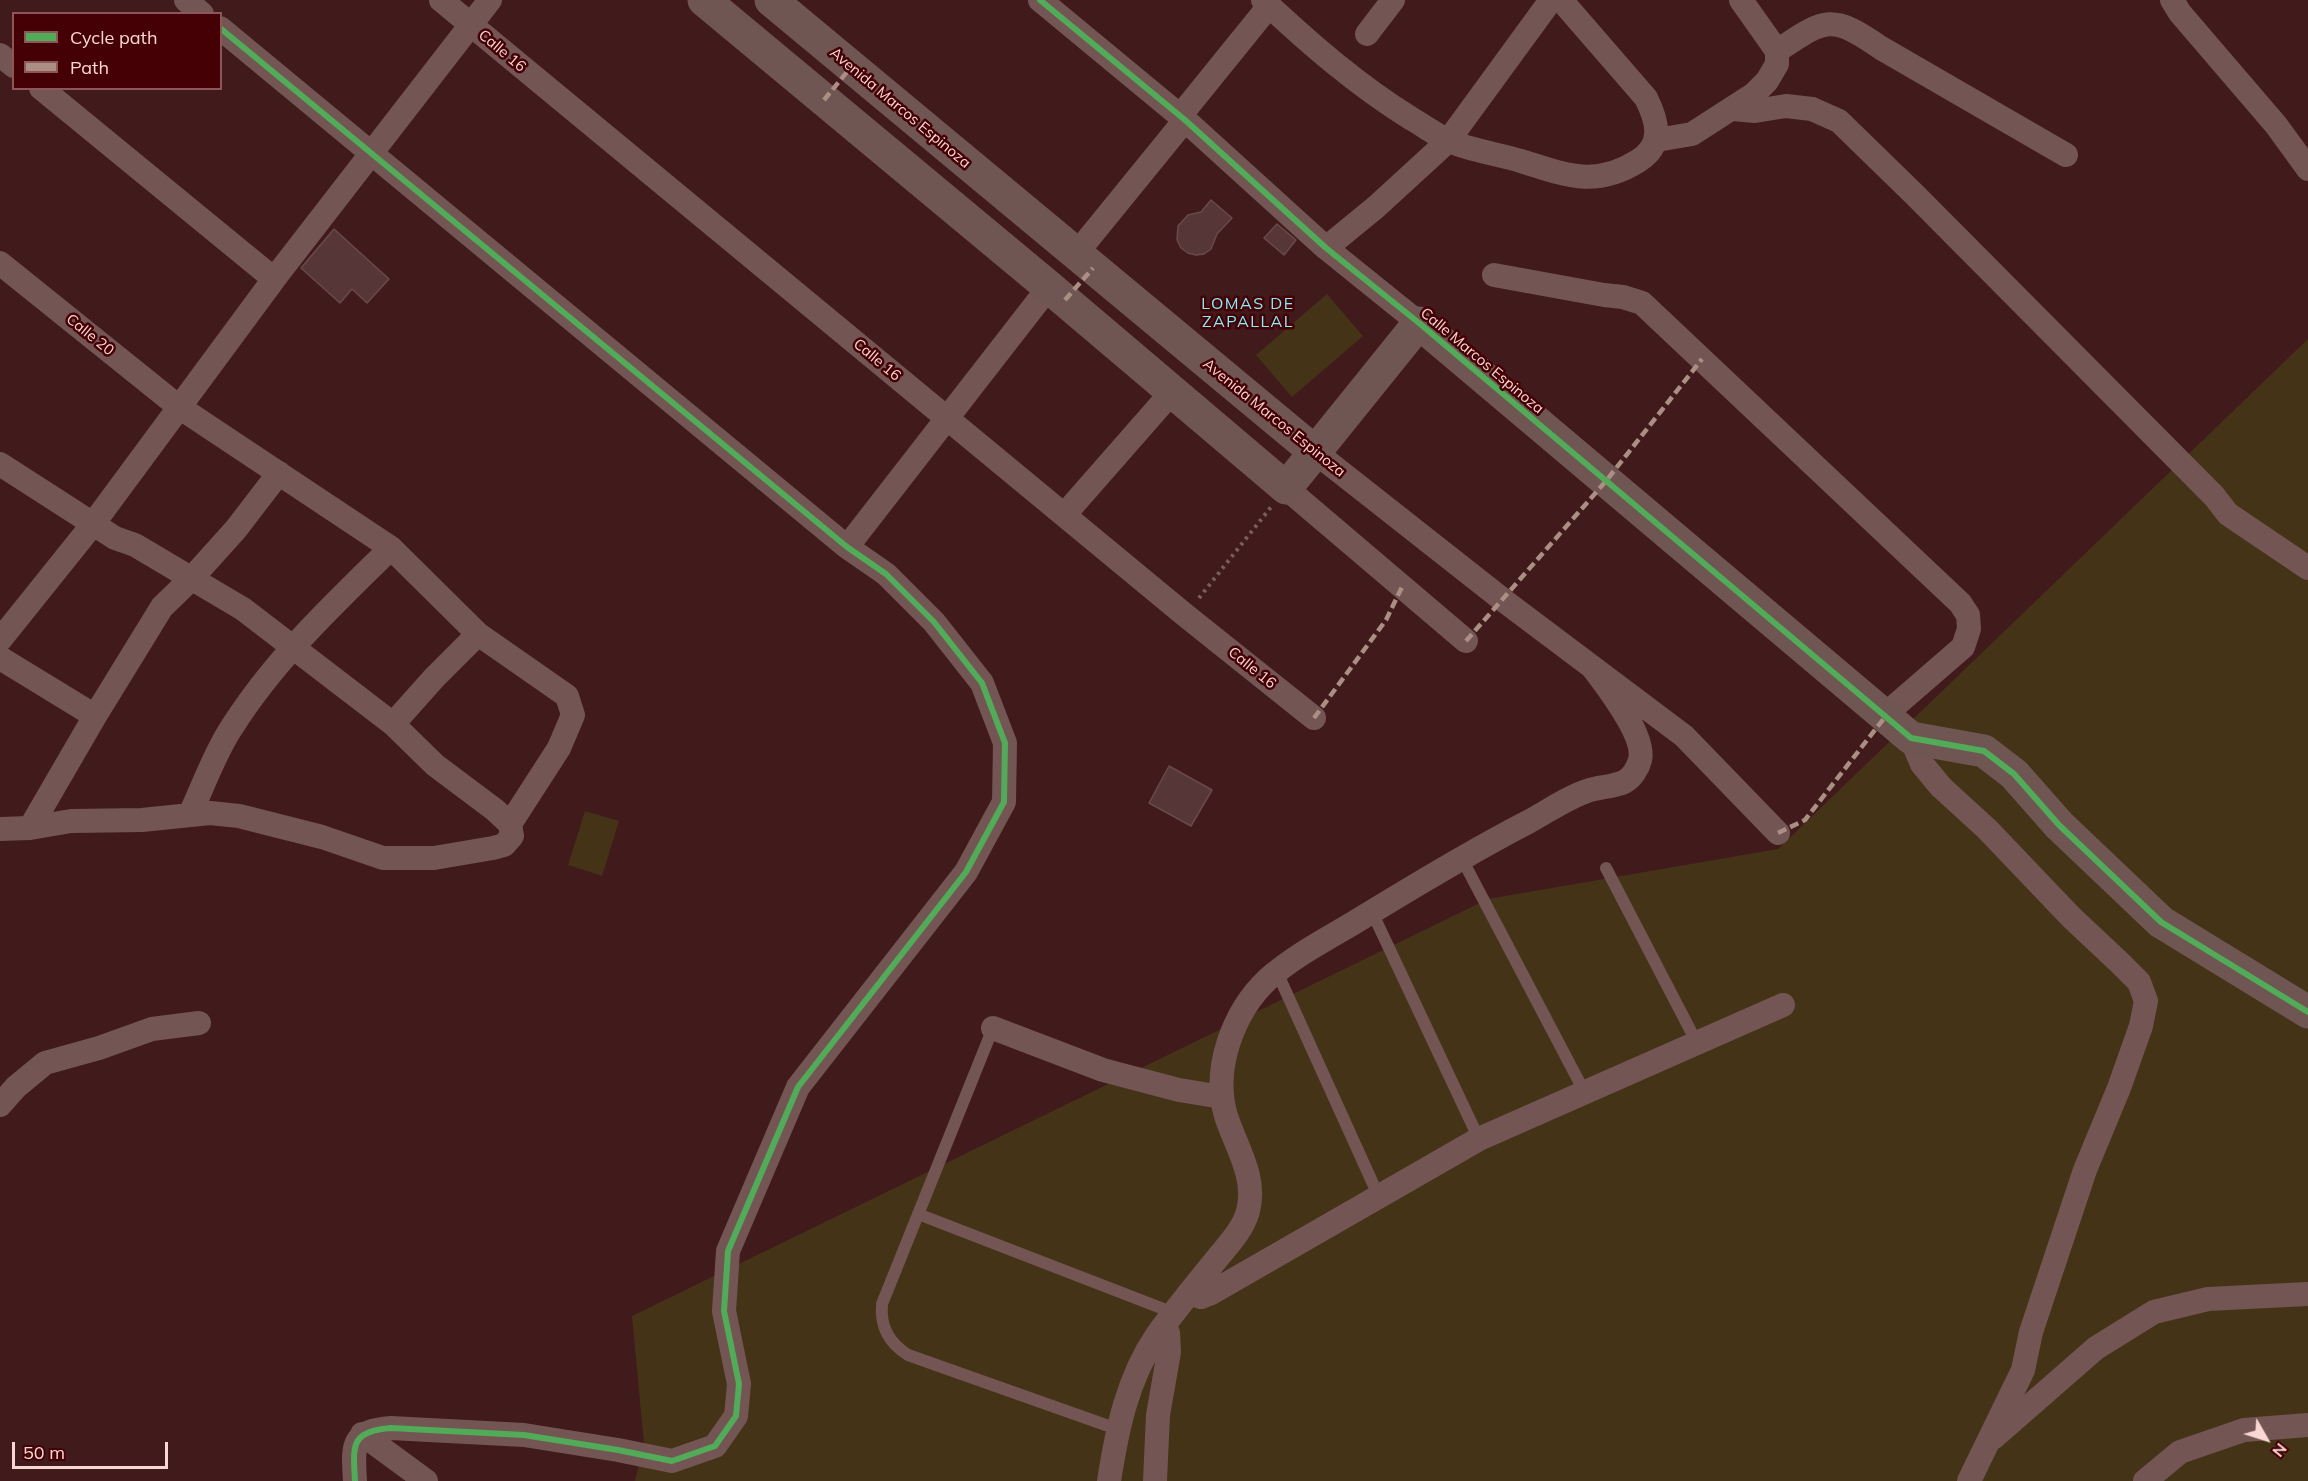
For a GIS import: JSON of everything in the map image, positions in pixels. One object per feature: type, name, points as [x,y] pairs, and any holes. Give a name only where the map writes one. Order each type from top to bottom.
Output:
[{"type":"street","points":[[186,0],[200,12]]},
{"type":"street","name":"Calle 16","points":[[441,0],[1185,615],[1314,718]]},
{"type":"street","points":[[0,640],[93,524],[274,279],[490,0]]},
{"type":"street","points":[[704,0],[1049,287],[1466,641]]},
{"type":"street","name":"Avenida Marcos Espinoza","points":[[771,0],[1315,452],[1684,736],[1778,833]]},
{"type":"street","name":"Calle Marcos Espinoza","points":[[1040,0],[1182,118],[1326,248],[1419,323],[1911,738]]},
{"type":"street","points":[[1366,34],[1393,0]]},
{"type":"street","points":[[1326,248],[1376,207],[1448,141],[1551,0]]},
{"type":"street","points":[[1076,254],[1182,118],[1266,3],[1340,69],[1390,105],[1448,141],[1561,174],[1591,178],[1610,175],[1628,167],[1649,154],[1657,140],[1654,115],[1646,98],[1561,0]]},
{"type":"street","points":[[1657,140],[1692,134],[1733,109],[1767,81],[1777,64],[1777,51],[1741,0]]},
{"type":"street","points":[[2172,0],[2276,125],[2308,169]]},
{"type":"street","points":[[1777,51],[1815,26],[1834,22],[1855,29],[1881,48],[2066,155]]},
{"type":"street","points":[[222,30],[847,547],[886,574],[926,614],[982,684],[1005,743],[1004,802],[966,872],[798,1087],[728,1251],[724,1311],[739,1384],[736,1416],[715,1446],[672,1461],[524,1435],[374,1429],[362,1434],[353,1451],[355,1481]]},
{"type":"street","points":[[0,55],[12,64]]},
{"type":"street","points":[[43,90],[274,279]]},
{"type":"street","points":[[1733,109],[1755,111],[1786,106],[1812,109],[1839,121],[2074,354],[2228,514],[2308,568]]},
{"type":"street","name":"Calle 20","points":[[0,263],[179,407],[391,548],[478,634],[567,696],[573,715],[559,748],[510,824],[512,836],[504,845],[434,858],[383,858],[322,837],[239,816],[210,813],[190,814]]},
{"type":"street","points":[[1494,274],[1623,297],[1642,303],[1960,603],[1968,615],[1969,628],[1963,647],[1896,705],[1886,717]]},
{"type":"street","points":[[847,547],[1049,287]]},
{"type":"street","points":[[1286,488],[1419,323]]},
{"type":"street","points":[[1065,514],[1172,392]]},
{"type":"street","points":[[0,464],[93,524],[192,578],[243,609],[393,724],[435,765],[510,824]]},
{"type":"street","points":[[30,828],[162,607],[236,530],[279,473]]},
{"type":"street","points":[[0,829],[30,828],[71,822],[142,820],[190,814],[231,728],[292,646],[391,548]]},
{"type":"street","points":[[393,724],[478,634]]},
{"type":"street","points":[[0,658],[95,716]]},
{"type":"street","points":[[1108,1481],[1117,1429],[1135,1375],[1145,1354],[1189,1293],[1238,1232],[1248,1212],[1249,1178],[1222,1097],[1224,1062],[1235,1025],[1245,1006],[1256,991],[1277,972],[1461,857],[1586,791],[1625,782],[1636,771],[1641,759],[1638,741],[1617,702],[1593,668]]},
{"type":"street","points":[[1911,738],[1984,751],[2013,774],[2059,825],[2161,922],[2308,1012]]},
{"type":"street","points":[[1911,738],[1922,764],[1941,788],[1987,829],[2071,917],[2139,982],[2146,1001],[2141,1026],[2119,1088],[2081,1181],[2031,1332],[2023,1370],[1969,1481]]},
{"type":"street","points":[[1189,1293],[1201,1297],[1211,1293],[1479,1139],[1783,1005]]},
{"type":"street","points":[[0,1105],[16,1087],[45,1063],[152,1029],[200,1023]]},
{"type":"street","points":[[993,1028],[1103,1070],[1179,1090],[1222,1097]]},
{"type":"street","points":[[1988,1442],[2096,1348],[2154,1312],[2208,1299],[2308,1294]]},
{"type":"street","points":[[1155,1481],[1158,1415],[1169,1352],[1169,1320]]},
{"type":"street","points":[[2145,1481],[2180,1452],[2244,1430],[2308,1425]]},
{"type":"street","points":[[362,1434],[426,1481]]},
{"type":"lane","points":[[1461,857],[1585,1093]]},
{"type":"lane","points":[[1606,868],[1697,1043]]},
{"type":"lane","points":[[1372,912],[1479,1139]]},
{"type":"lane","points":[[1277,972],[1379,1197]]},
{"type":"lane","points":[[993,1028],[882,1304],[883,1321],[891,1340],[908,1355],[1117,1429]]},
{"type":"lane","points":[[918,1214],[1169,1320]]},
{"type":"path","points":[[1185,615],[1286,488]]},
{"type":"shaded area","points":[[1327,294],[1363,336],[1292,397],[1256,355]]},
{"type":"shaded area","points":[[2308,339],[2308,1481],[635,1481],[644,1444],[632,1316],[1488,899],[1778,849]]},
{"type":"shaded area","points":[[585,811],[619,821],[602,876],[568,865]]},
{"type":"building","points":[[1211,200],[1232,218],[1217,234],[1211,249],[1204,254],[1188,253],[1181,248],[1177,240],[1178,226],[1188,215],[1201,212]]},
{"type":"building","points":[[1277,224],[1296,240],[1284,255],[1264,238]]},
{"type":"building","points":[[334,229],[389,279],[367,303],[352,289],[340,303],[301,268]]},
{"type":"building","points":[[1169,766],[1212,790],[1191,826],[1149,803]]},
{"type":"marked path","points":[[824,100],[851,67]]},
{"type":"marked path","points":[[1065,300],[1093,268]]},
{"type":"marked path","points":[[1466,641],[1606,481],[1702,359]]},
{"type":"marked path","points":[[1314,718],[1386,620],[1402,587]]},
{"type":"marked path","points":[[1778,833],[1805,820],[1885,717]]},
{"type":"cycle path","points":[[1040,0],[1185,120],[1326,248],[1419,323],[1911,738],[1984,751],[2014,774],[2059,825],[2161,922],[2308,1012]]},
{"type":"cycle path","points":[[222,30],[847,547],[886,574],[934,622],[982,683],[1005,743],[1004,802],[966,872],[798,1087],[728,1251],[724,1311],[739,1384],[736,1416],[715,1446],[672,1461],[524,1435],[391,1428],[368,1433],[357,1442],[354,1458],[355,1481]]},
{"type":"district","name":"LOMAS DE ZAPALLAL","points":[[1248,313]]}]
